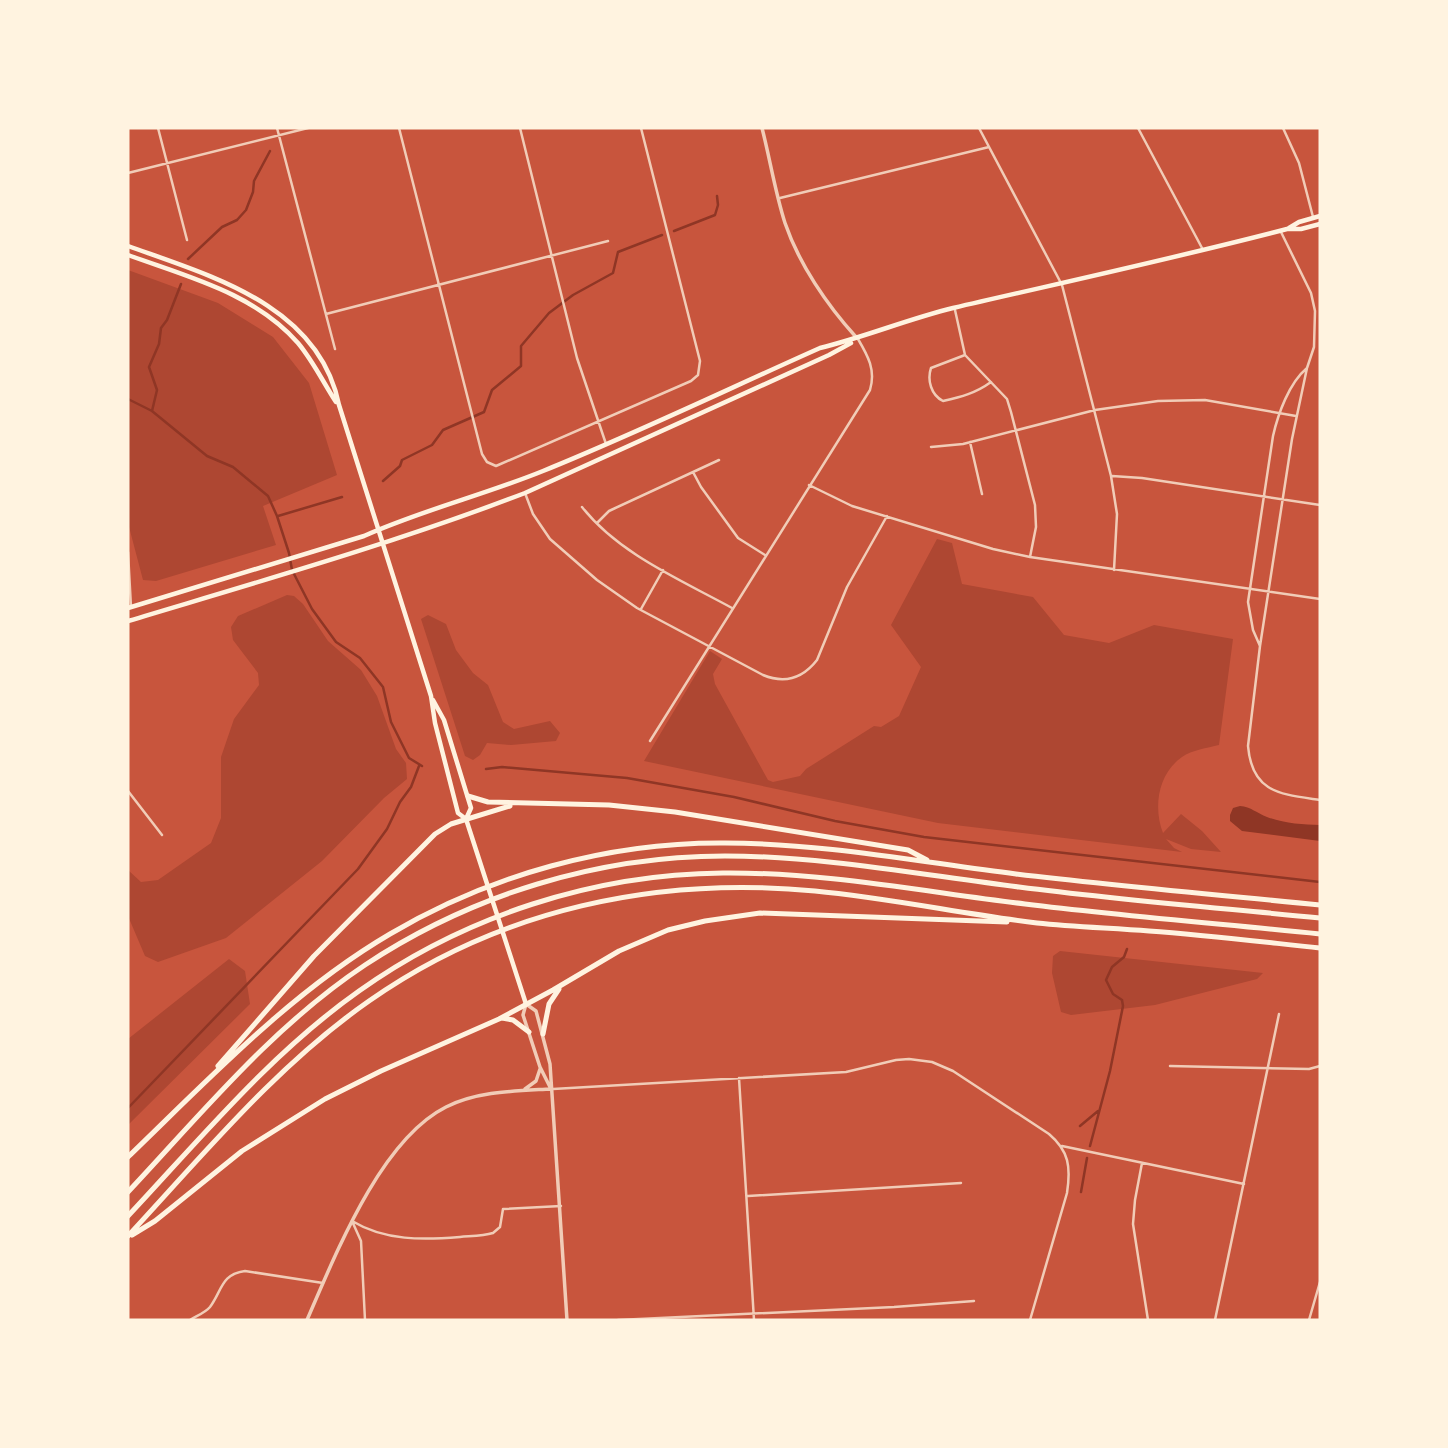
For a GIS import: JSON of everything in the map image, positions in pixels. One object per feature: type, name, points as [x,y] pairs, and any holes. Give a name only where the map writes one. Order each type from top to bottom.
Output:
[{"type":"highway","points":[[468,796],[483,802],[561,803],[675,812],[908,850],[933,863]]},
{"type":"highway","points":[[202,1085],[271,1003],[361,907],[438,831],[515,804]]},
{"type":"highway","points":[[128,1157],[202,1085],[310,989],[374,943],[420,917],[466,896],[542,869],[631,849],[723,843],[820,849],[1051,878],[1320,905]]},
{"type":"highway","points":[[128,1192],[263,1049],[304,1011],[348,977],[398,944],[453,916],[527,887],[583,872],[632,863],[683,858],[768,858],[1073,894],[1320,918]]},
{"type":"highway","points":[[128,1216],[275,1061],[359,991],[426,950],[478,925],[532,904],[587,889],[684,875],[734,873],[792,876],[1083,911],[1320,934]]},
{"type":"highway","points":[[128,1236],[266,1089],[338,1023],[382,991],[432,962],[518,923],[608,898],[666,890],[724,887],[829,893],[1038,923]]},
{"type":"highway","points":[[128,1236],[155,1221],[242,1151],[307,1109],[381,1070],[499,1019],[619,951],[655,935],[705,921],[744,915],[789,913],[1038,923],[1320,948]]},
{"type":"highway","points":[[543,1034],[549,1004],[561,986]]},
{"type":"highway","points":[[499,1019],[513,1020],[529,1032]]},
{"type":"main road","points":[[130,607],[364,536],[503,487],[820,348],[858,339],[954,308],[1062,285],[1280,231],[1320,216]]},
{"type":"main road","points":[[1287,229],[1320,224]]},
{"type":"main road","points":[[128,246],[234,286],[274,310],[300,334],[335,385],[431,696],[435,723],[458,813],[466,819],[526,1004]]},
{"type":"main road","points":[[128,255],[231,293],[262,311],[300,345],[339,405]]},
{"type":"main road","points":[[128,621],[383,545],[525,493],[829,355],[858,339]]},
{"type":"main road","points":[[431,696],[444,720],[468,796],[471,808],[466,819]]},
{"type":"street","points":[[158,128],[187,240]]},
{"type":"street","points":[[277,128],[335,349]]},
{"type":"street","points":[[128,173],[307,128]]},
{"type":"street","points":[[399,128],[482,454],[487,462],[496,466],[691,382],[698,375],[700,361],[641,128]]},
{"type":"street","points":[[520,128],[577,358],[606,444]]},
{"type":"street","points":[[650,741],[870,390],[873,379],[872,369],[858,339],[841,321],[804,262],[785,222],[762,128]]},
{"type":"street","points":[[979,128],[1062,285],[1111,476],[1117,514],[1114,570]]},
{"type":"street","points":[[1138,128],[1203,249]]},
{"type":"street","points":[[1283,128],[1299,163],[1313,218]]},
{"type":"street","points":[[780,198],[989,147]]},
{"type":"street","points":[[1280,231],[1305,279],[1315,311],[1314,347],[1296,416],[1282,500],[1260,646],[1248,746],[1249,762],[1266,787],[1282,795],[1320,800]]},
{"type":"street","points":[[326,314],[608,241]]},
{"type":"street","points":[[954,308],[965,355],[1007,399],[1035,505],[1036,527],[1030,557]]},
{"type":"street","points":[[965,355],[931,368],[929,381],[936,396],[943,401],[958,398],[977,392],[991,382]]},
{"type":"street","points":[[1260,646],[1250,615],[1249,589],[1273,436],[1295,380],[1307,368]]},
{"type":"street","points":[[931,447],[970,442],[1095,410],[1141,402],[1205,400],[1296,416]]},
{"type":"street","points":[[970,442],[982,494]]},
{"type":"street","points":[[597,523],[609,512],[719,460]]},
{"type":"street","points":[[693,472],[738,538],[765,555]]},
{"type":"street","points":[[1111,476],[1142,478],[1320,505]]},
{"type":"street","points":[[808,485],[844,503],[993,549],[1114,570],[1320,599]]},
{"type":"street","points":[[525,493],[533,514],[560,550],[617,595],[772,678],[790,679],[804,674],[817,660],[847,587],[887,516]]},
{"type":"street","points":[[582,507],[632,552],[732,608]]},
{"type":"street","points":[[128,552],[130,607]]},
{"type":"street","points":[[641,609],[663,570]]},
{"type":"street","points":[[128,791],[162,835]]},
{"type":"street","points":[[551,1089],[540,1067],[523,1015],[526,1004],[536,1012],[550,1064],[567,1320]]},
{"type":"street","points":[[1215,1320],[1279,1014]]},
{"type":"street","points":[[307,1320],[352,1221],[396,1152],[426,1119],[444,1108],[466,1099],[522,1091],[846,1072],[896,1060],[932,1062],[953,1071],[1049,1134],[1062,1146],[1069,1166],[1067,1193],[1030,1320]]},
{"type":"street","points":[[1170,1066],[1309,1069],[1320,1066]]},
{"type":"street","points":[[522,1091],[536,1082],[540,1067]]},
{"type":"street","points":[[739,1078],[754,1320]]},
{"type":"street","points":[[1062,1146],[1244,1184]]},
{"type":"street","points":[[1142,1163],[1133,1224],[1148,1320]]},
{"type":"street","points":[[747,1196],[961,1183]]},
{"type":"street","points":[[352,1221],[368,1231],[412,1239],[437,1239],[493,1233],[500,1227],[503,1209],[561,1206]]},
{"type":"street","points":[[352,1221],[361,1241],[365,1320]]},
{"type":"street","points":[[190,1320],[212,1304],[221,1284],[236,1273],[245,1271],[323,1283]]},
{"type":"street","points":[[1309,1320],[1320,1282]]},
{"type":"street","points":[[618,1320],[974,1301]]},
{"type":"shaded area","points":[[128,270],[218,303],[273,337],[309,383],[337,475],[263,506],[276,545],[156,581],[143,580],[128,523]]},
{"type":"shaded area","points":[[937,539],[952,543],[962,584],[1033,597],[1064,635],[1109,643],[1154,625],[1233,639],[1219,745],[1190,753],[1174,764],[1163,782],[1158,802],[1163,833],[1181,814],[1202,831],[1221,852],[1191,849],[1166,839],[1182,852],[938,823],[644,761],[710,651],[722,659],[713,674],[715,684],[768,780],[773,782],[800,776],[806,769],[874,726],[881,727],[899,716],[921,667],[891,625]]},
{"type":"shaded area","points":[[287,595],[294,596],[303,604],[328,641],[361,670],[377,696],[396,749],[406,763],[407,779],[384,798],[322,861],[226,938],[158,962],[145,956],[128,916],[128,870],[141,882],[158,880],[211,843],[221,818],[221,757],[234,719],[259,685],[258,673],[233,640],[231,627],[238,616]]},
{"type":"shaded area","points":[[428,615],[446,624],[456,650],[473,673],[488,685],[503,722],[514,729],[550,721],[560,733],[556,741],[511,745],[487,743],[480,755],[473,760],[465,756],[421,619]]},
{"type":"shaded area","points":[[1240,806],[1280,821],[1320,825],[1320,841],[1242,831],[1230,821],[1233,808]]},
{"type":"shaded area","points":[[1060,951],[1263,973],[1257,979],[1155,1005],[1071,1015],[1061,1012],[1052,973],[1053,956]]},
{"type":"shaded area","points":[[229,959],[245,971],[250,1004],[128,1125],[128,1039]]},
{"type":"waterway","points":[[188,259],[222,227],[237,220],[246,210],[254,181],[270,151]]},
{"type":"waterway","points":[[674,231],[715,215],[717,196]]},
{"type":"waterway","points":[[383,481],[400,466],[402,460],[432,445],[443,430],[484,412],[492,390],[521,366],[521,346],[549,313],[573,295],[613,273],[618,252],[662,235]]},
{"type":"waterway","points":[[152,411],[157,390],[149,367],[159,344],[161,328],[167,320],[181,284]]},
{"type":"waterway","points":[[128,399],[152,411],[207,456],[233,467],[268,496],[277,516],[292,570],[312,609],[336,642],[360,658],[383,687],[391,722],[409,758],[422,766]]},
{"type":"waterway","points":[[278,516],[342,497]]},
{"type":"waterway","points":[[128,1108],[358,869],[387,829],[400,802],[411,787],[419,766]]},
{"type":"waterway","points":[[486,769],[502,767],[627,778],[734,797],[835,821],[924,837],[1320,882]]},
{"type":"waterway","points":[[1090,1146],[1110,1071],[1123,1006],[1122,1000],[1113,994],[1106,980],[1112,967],[1124,957],[1127,949]]},
{"type":"waterway","points":[[1080,1126],[1098,1111]]},
{"type":"waterway","points":[[1081,1192],[1087,1158]]}]
